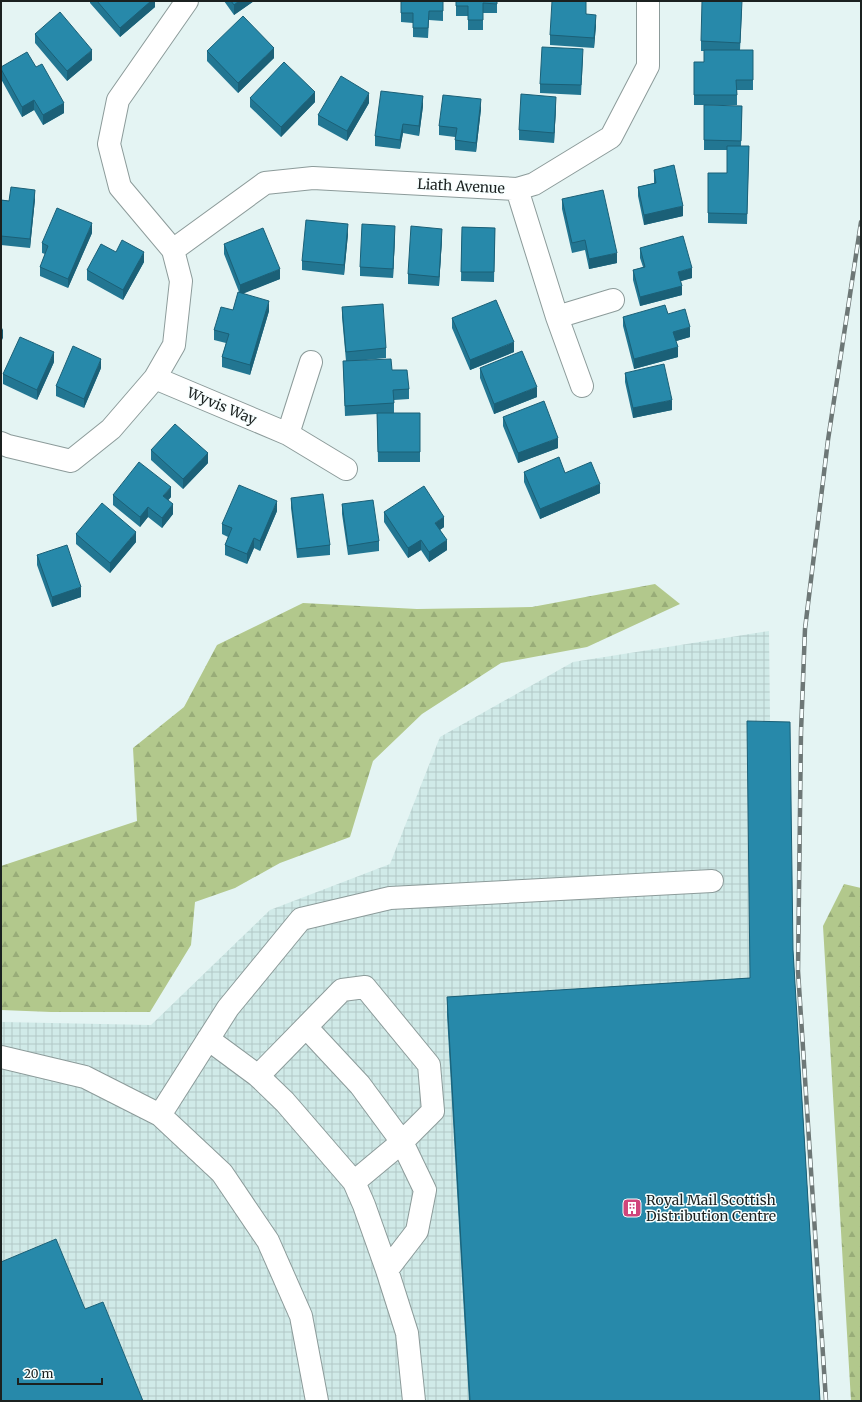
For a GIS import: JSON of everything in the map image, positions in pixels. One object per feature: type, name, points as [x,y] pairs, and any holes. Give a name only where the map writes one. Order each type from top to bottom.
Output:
[{"type":"street","points":[[1,443],[71,461],[111,429],[156,378],[174,346],[181,281],[173,250],[120,187],[109,144],[118,100],[187,1]]},
{"type":"street","name":"Liath Avenue","points":[[173,250],[265,183],[313,178],[517,189],[534,184],[611,137],[648,66],[648,1]]},
{"type":"street","points":[[517,189],[557,317],[582,386]]},
{"type":"street","points":[[557,317],[613,300]]},
{"type":"street","points":[[288,434],[311,362]]},
{"type":"street","name":"Wyvis Way","points":[[156,378],[288,434],[346,469]]},
{"type":"street","points":[[160,1115],[228,1008],[301,919],[390,898],[712,881]]},
{"type":"street","points":[[258,1076],[342,990],[364,987],[370,993],[429,1065],[432,1111],[402,1142],[354,1182]]},
{"type":"street","points":[[306,1027],[360,1086],[402,1142],[425,1190],[418,1231],[387,1270]]},
{"type":"street","points":[[208,1039],[258,1076],[285,1102],[354,1182],[364,1205],[387,1270],[407,1333],[414,1401]]},
{"type":"street","points":[[1,1057],[85,1077],[160,1115],[222,1173],[268,1241],[300,1316],[317,1401]]},
{"type":"shaded area","points":[[769,631],[773,977],[811,1401],[1,1401],[1,1022],[151,1025],[270,910],[390,864],[440,737],[573,662]]},
{"type":"green space","points":[[655,584],[680,604],[587,647],[501,663],[422,714],[373,761],[350,837],[280,863],[235,888],[195,902],[191,945],[150,1012],[51,1012],[1,1010],[1,866],[137,821],[133,748],[184,707],[217,645],[303,603],[417,609],[532,607]]},
{"type":"green space","points":[[844,884],[861,888],[861,1401],[851,1401],[823,926]]},
{"type":"building","points":[[97,1],[151,1],[120,28]]},
{"type":"building","points":[[231,1],[239,1],[234,5]]},
{"type":"building","points":[[401,1],[443,1],[443,11],[429,11],[428,28],[413,28],[413,13],[401,13]]},
{"type":"building","points":[[456,1],[497,1],[497,4],[483,3],[483,20],[468,20],[468,6],[456,6]]},
{"type":"building","points":[[552,1],[586,1],[586,14],[596,15],[594,38],[550,35]]},
{"type":"building","points":[[702,1],[742,1],[740,43],[701,41]]},
{"type":"building","points":[[60,12],[92,50],[67,71],[35,34]]},
{"type":"building","points":[[243,16],[274,48],[238,83],[207,51]]},
{"type":"building","points":[[542,47],[583,49],[581,85],[540,84]]},
{"type":"building","points":[[704,50],[753,50],[753,80],[736,80],[737,95],[694,95],[694,62],[704,62]]},
{"type":"building","points":[[27,52],[36,67],[42,64],[64,103],[43,115],[34,100],[22,107],[1,69],[1,67]]},
{"type":"building","points":[[284,62],[315,92],[281,127],[250,98]]},
{"type":"building","points":[[341,76],[369,93],[347,131],[318,115]]},
{"type":"building","points":[[381,91],[423,96],[419,126],[403,124],[400,140],[375,136]]},
{"type":"building","points":[[521,94],[556,97],[554,133],[519,130]]},
{"type":"building","points":[[443,95],[481,99],[476,143],[455,140],[457,128],[439,126]]},
{"type":"building","points":[[704,105],[742,106],[741,141],[704,140]]},
{"type":"building","points":[[727,146],[749,146],[747,214],[708,213],[708,173],[727,173]]},
{"type":"building","points":[[674,165],[683,206],[644,215],[638,187],[656,183],[654,170]]},
{"type":"building","points":[[11,187],[35,190],[30,239],[1,236],[1,200],[9,201]]},
{"type":"building","points":[[603,190],[617,253],[589,259],[585,240],[572,243],[562,199]]},
{"type":"building","points":[[57,208],[92,223],[68,279],[40,267],[48,246],[42,243]]},
{"type":"building","points":[[306,220],[348,224],[344,265],[302,261]]},
{"type":"building","points":[[362,224],[395,226],[393,269],[360,267]]},
{"type":"building","points":[[411,226],[442,229],[439,277],[408,274]]},
{"type":"building","points":[[462,227],[495,228],[494,272],[461,272]]},
{"type":"building","points":[[263,228],[280,269],[240,285],[224,244]]},
{"type":"building","points":[[683,236],[692,268],[678,272],[682,286],[640,297],[633,270],[645,267],[640,248]]},
{"type":"building","points":[[122,240],[144,252],[123,290],[87,270],[101,244],[116,252]]},
{"type":"building","points":[[238,292],[269,301],[250,365],[222,357],[229,334],[214,330],[221,307],[233,310]]},
{"type":"building","points":[[496,300],[514,342],[470,360],[452,318]]},
{"type":"building","points":[[383,304],[386,348],[346,352],[342,307]]},
{"type":"building","points":[[665,305],[668,314],[685,309],[690,327],[673,332],[678,347],[634,359],[623,317]]},
{"type":"building","points":[[20,337],[54,352],[37,390],[3,374]]},
{"type":"building","points":[[73,346],[101,359],[84,399],[56,386]]},
{"type":"building","points":[[522,351],[537,387],[494,404],[480,368]]},
{"type":"building","points":[[391,359],[392,370],[407,370],[409,389],[393,390],[394,403],[345,406],[343,361]]},
{"type":"building","points":[[664,364],[672,400],[633,408],[625,373]]},
{"type":"building","points":[[544,401],[558,438],[518,453],[503,417]]},
{"type":"building","points":[[377,413],[420,413],[420,452],[378,452]]},
{"type":"building","points":[[175,424],[208,453],[183,479],[151,450]]},
{"type":"building","points":[[559,457],[565,473],[591,462],[600,484],[540,509],[524,472]]},
{"type":"building","points":[[139,462],[171,487],[163,496],[173,504],[162,518],[148,507],[140,517],[113,495]]},
{"type":"building","points":[[239,485],[277,501],[260,541],[254,538],[247,554],[225,545],[232,528],[222,524]]},
{"type":"building","points":[[424,486],[444,517],[435,523],[447,540],[429,552],[421,540],[408,548],[384,512]]},
{"type":"building","points":[[323,494],[330,545],[297,549],[291,498]]},
{"type":"building","points":[[373,500],[379,541],[348,546],[342,504]]},
{"type":"building","points":[[102,503],[136,532],[110,563],[76,534]]},
{"type":"building","points":[[67,545],[81,587],[52,597],[37,555]]},
{"type":"building","name":"Royal Mail Scottish Distribution Centre","points":[[747,721],[790,722],[793,950],[820,1401],[470,1401],[447,997],[750,978]]},
{"type":"building","points":[[56,1239],[85,1309],[103,1302],[143,1401],[1,1401],[1,1262]]},
{"type":"railway","points":[[826,1401],[798,971],[801,732],[805,629],[828,440],[861,222]]},
{"type":"place","name":"Royal Mail Scottish Distribution Centre","points":[[632,1208]]}]
